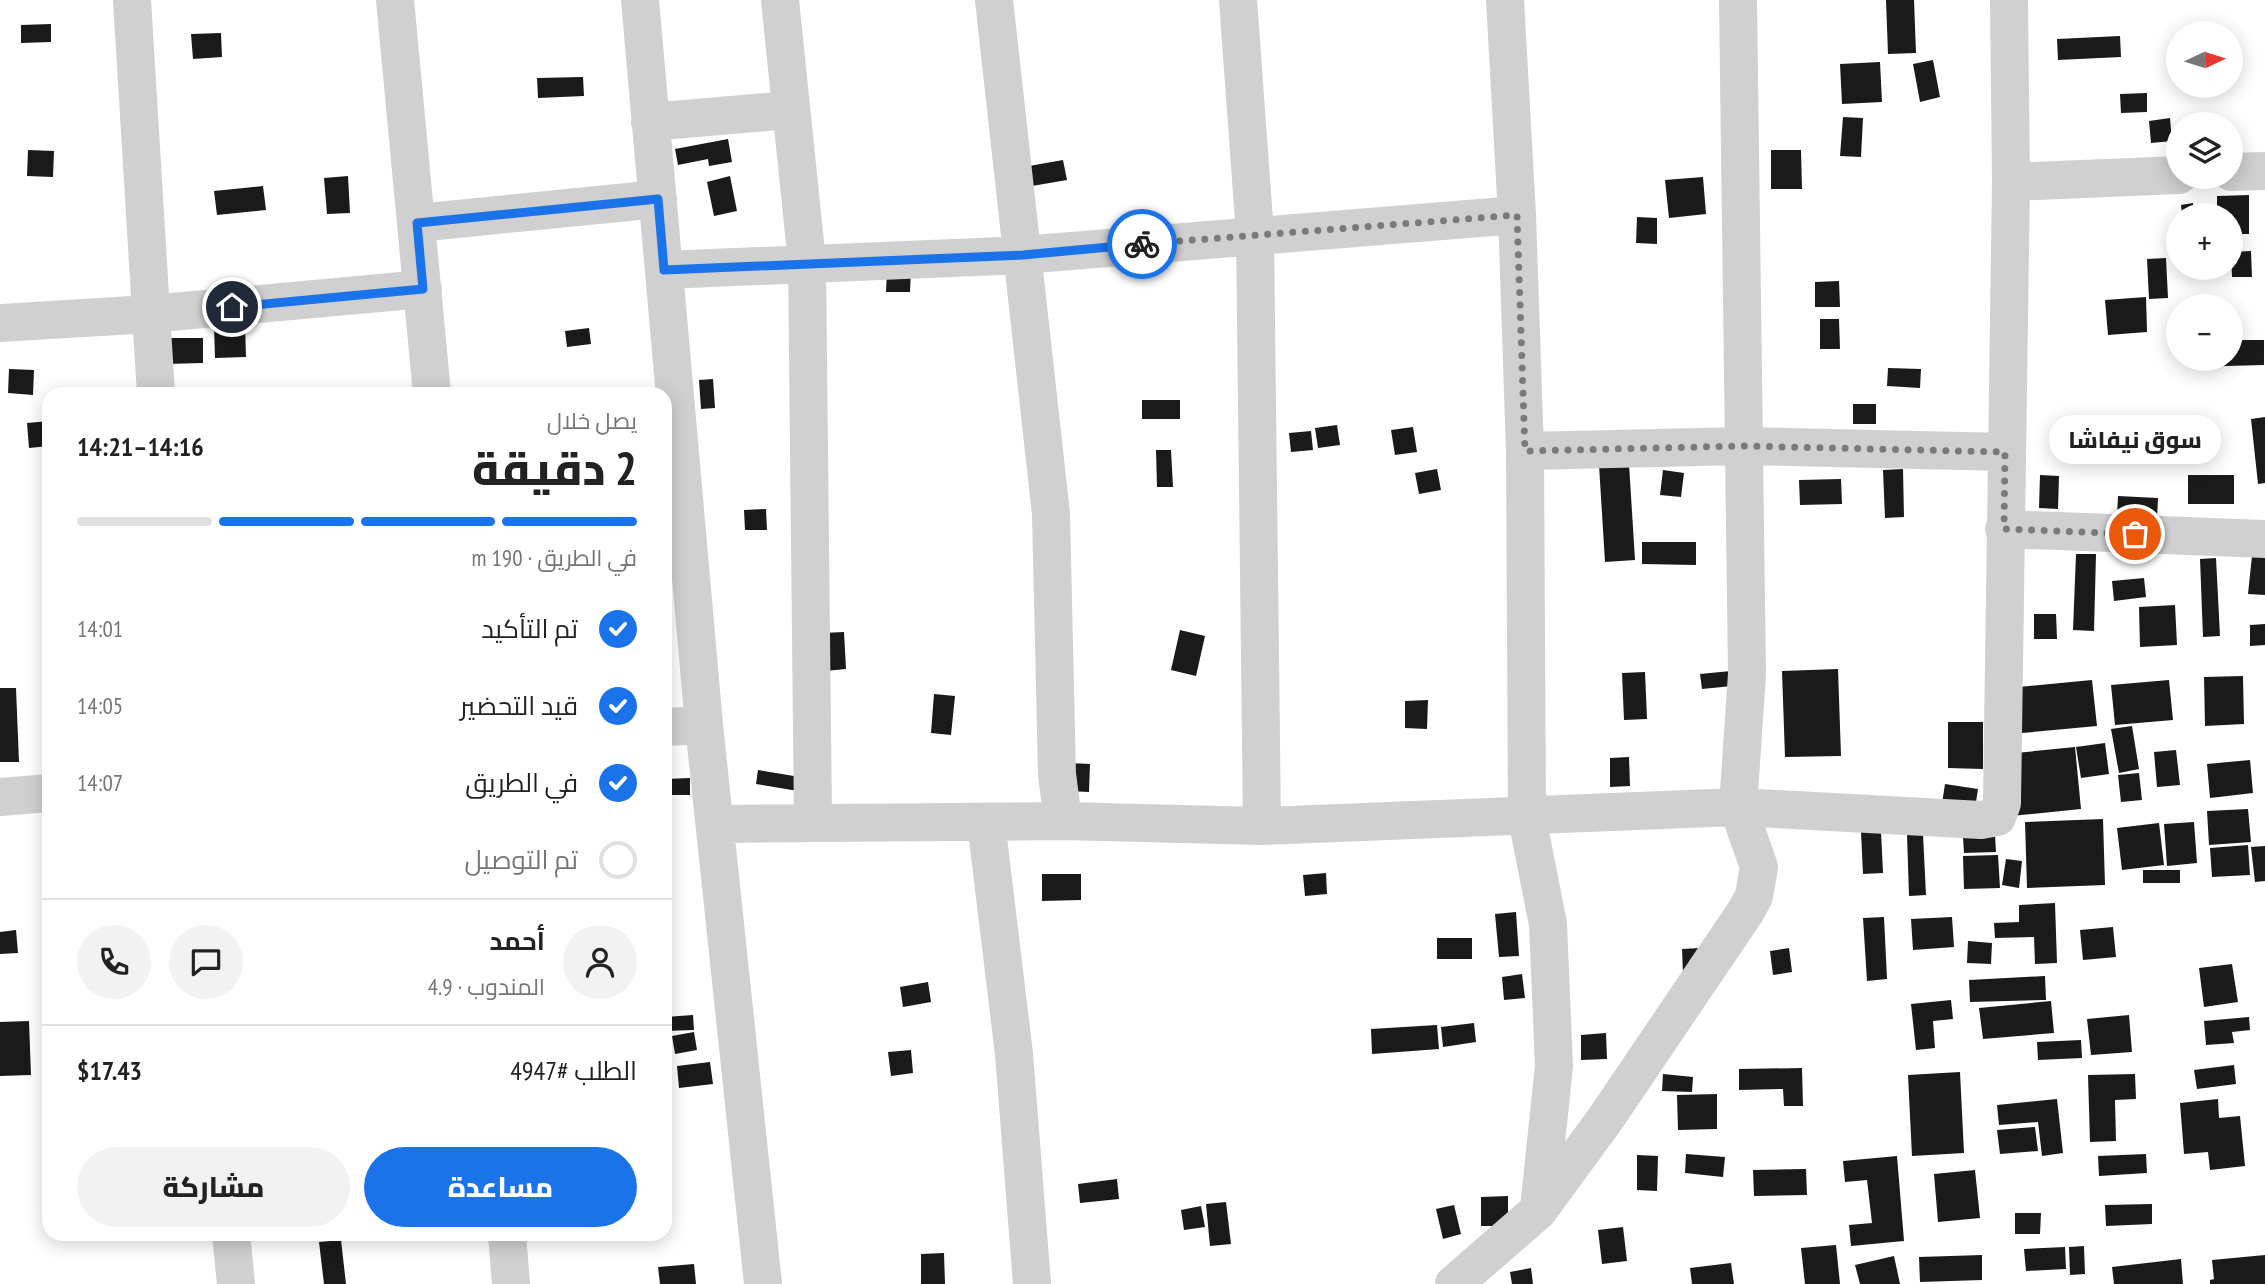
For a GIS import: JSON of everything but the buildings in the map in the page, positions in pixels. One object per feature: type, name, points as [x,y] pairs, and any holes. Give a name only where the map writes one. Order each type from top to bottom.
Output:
[{"type":"street","points":[[132,0],[155,387]]},
{"type":"street","points":[[396,0],[431,387]]},
{"type":"street","points":[[640,0],[704,725],[763,1284]]},
{"type":"street","points":[[780,0],[789,110],[807,262],[813,821]]},
{"type":"street","points":[[994,0],[1005,121],[1023,255],[1051,514],[1058,774],[1063,821]]},
{"type":"street","points":[[1238,0],[1255,234],[1262,826]]},
{"type":"street","points":[[1505,0],[1517,215],[1525,451],[1527,818],[1548,924],[1554,1066],[1538,1211]]},
{"type":"street","points":[[1454,1284],[1538,1211],[1606,1118],[1754,895],[1759,867],[1738,807],[1747,674],[1738,0]]},
{"type":"street","points":[[716,824],[813,821],[1063,821],[1262,826],[1527,818],[1738,807],[1980,820],[1997,817],[2002,803],[2011,182],[2009,0]]},
{"type":"street","points":[[650,122],[789,110]]},
{"type":"street","points":[[2243,172],[2265,171]]},
{"type":"street","points":[[2011,182],[2166,175]]},
{"type":"street","points":[[417,223],[658,199]]},
{"type":"street","points":[[664,270],[1023,255],[1255,234],[1517,215]]},
{"type":"street","points":[[0,323],[150,314],[423,289]]},
{"type":"street","points":[[1525,451],[1744,446],[2005,452]]},
{"type":"street","points":[[2004,529],[2265,539]]},
{"type":"street","points":[[672,727],[704,725]]},
{"type":"street","points":[[0,797],[42,794]]},
{"type":"street","points":[[986,822],[1014,1054],[1032,1284]]},
{"type":"street","points":[[232,1241],[236,1284]]},
{"type":"street","points":[[508,1241],[511,1284]]},
{"type":"way so far","points":[[1142,244],[1517,215],[1525,451],[1744,446],[2005,452],[2004,529],[2135,534]]},
{"type":"place","name":"سوق نيفاشا","points":[[2135,534]]},
{"type":"route","points":[[232,307],[423,289],[417,223],[658,199],[664,270],[1023,255],[1142,244]]}]
